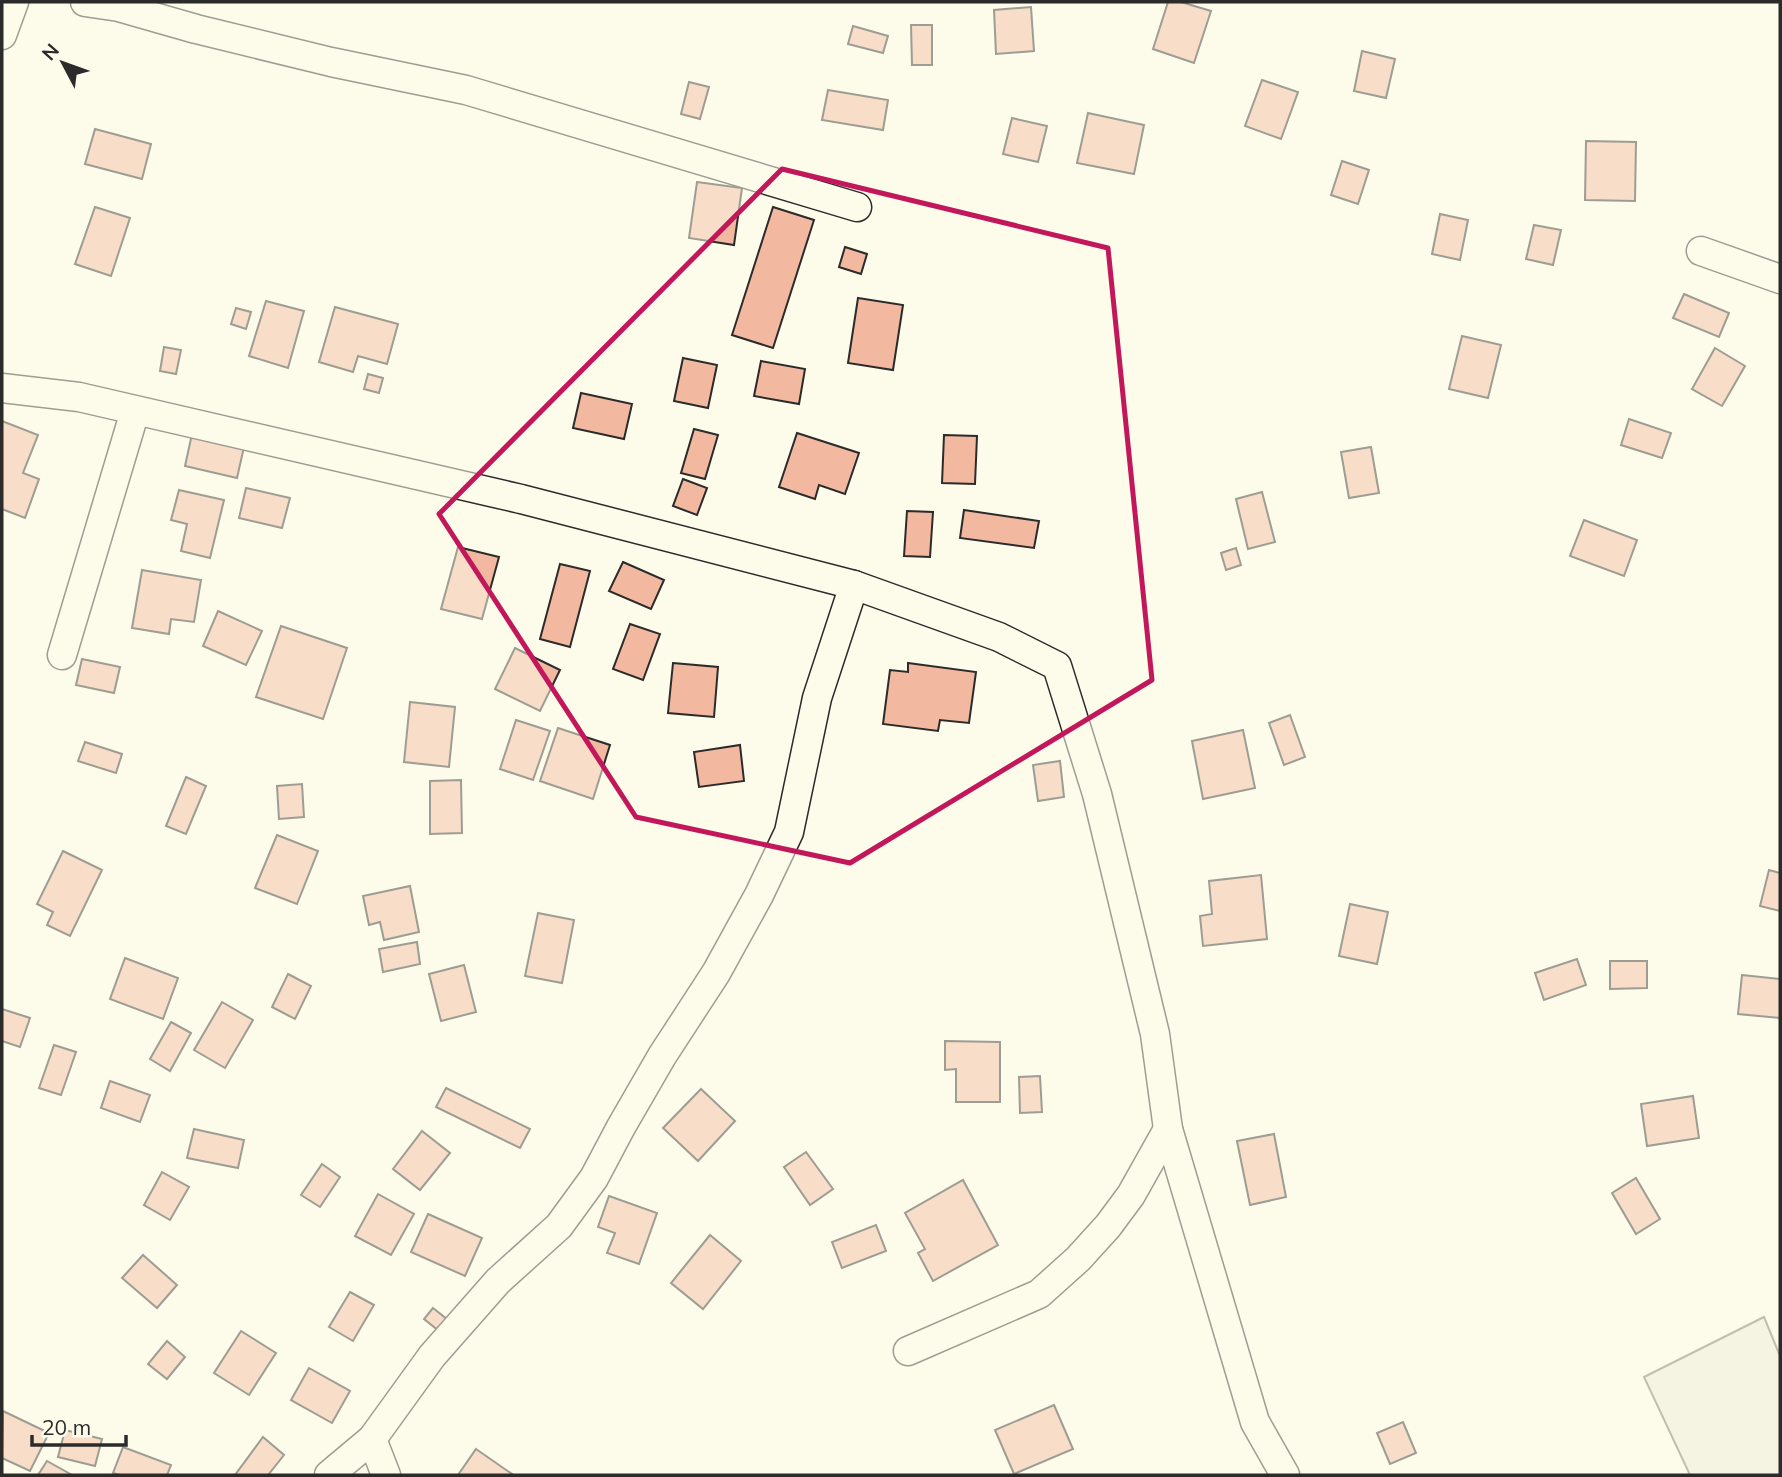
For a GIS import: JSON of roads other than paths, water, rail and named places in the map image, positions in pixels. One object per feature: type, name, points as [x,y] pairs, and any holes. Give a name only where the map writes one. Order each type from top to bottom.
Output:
[{"type":"street","points":[[2,35],[14,2]]},
{"type":"street","points":[[85,2],[119,7],[331,62],[466,90],[857,207]]},
{"type":"street","points":[[1701,251],[1780,279]]},
{"type":"street","points":[[2,387],[79,397],[521,499],[854,585],[999,636],[1057,666],[1097,794],[1156,1034],[1167,1129],[1255,1422],[1285,1475]]},
{"type":"street","points":[[62,655],[135,411]]},
{"type":"street","points":[[329,1475],[372,1440],[432,1356],[498,1281],[566,1217],[594,1178],[662,1056],[716,973],[759,895],[789,832],[817,698],[854,585]]},
{"type":"street","points":[[908,1350],[1039,1294],[1079,1259],[1108,1226],[1131,1195],[1167,1129]]},
{"type":"street","points":[[372,1440],[386,1475]]}]
